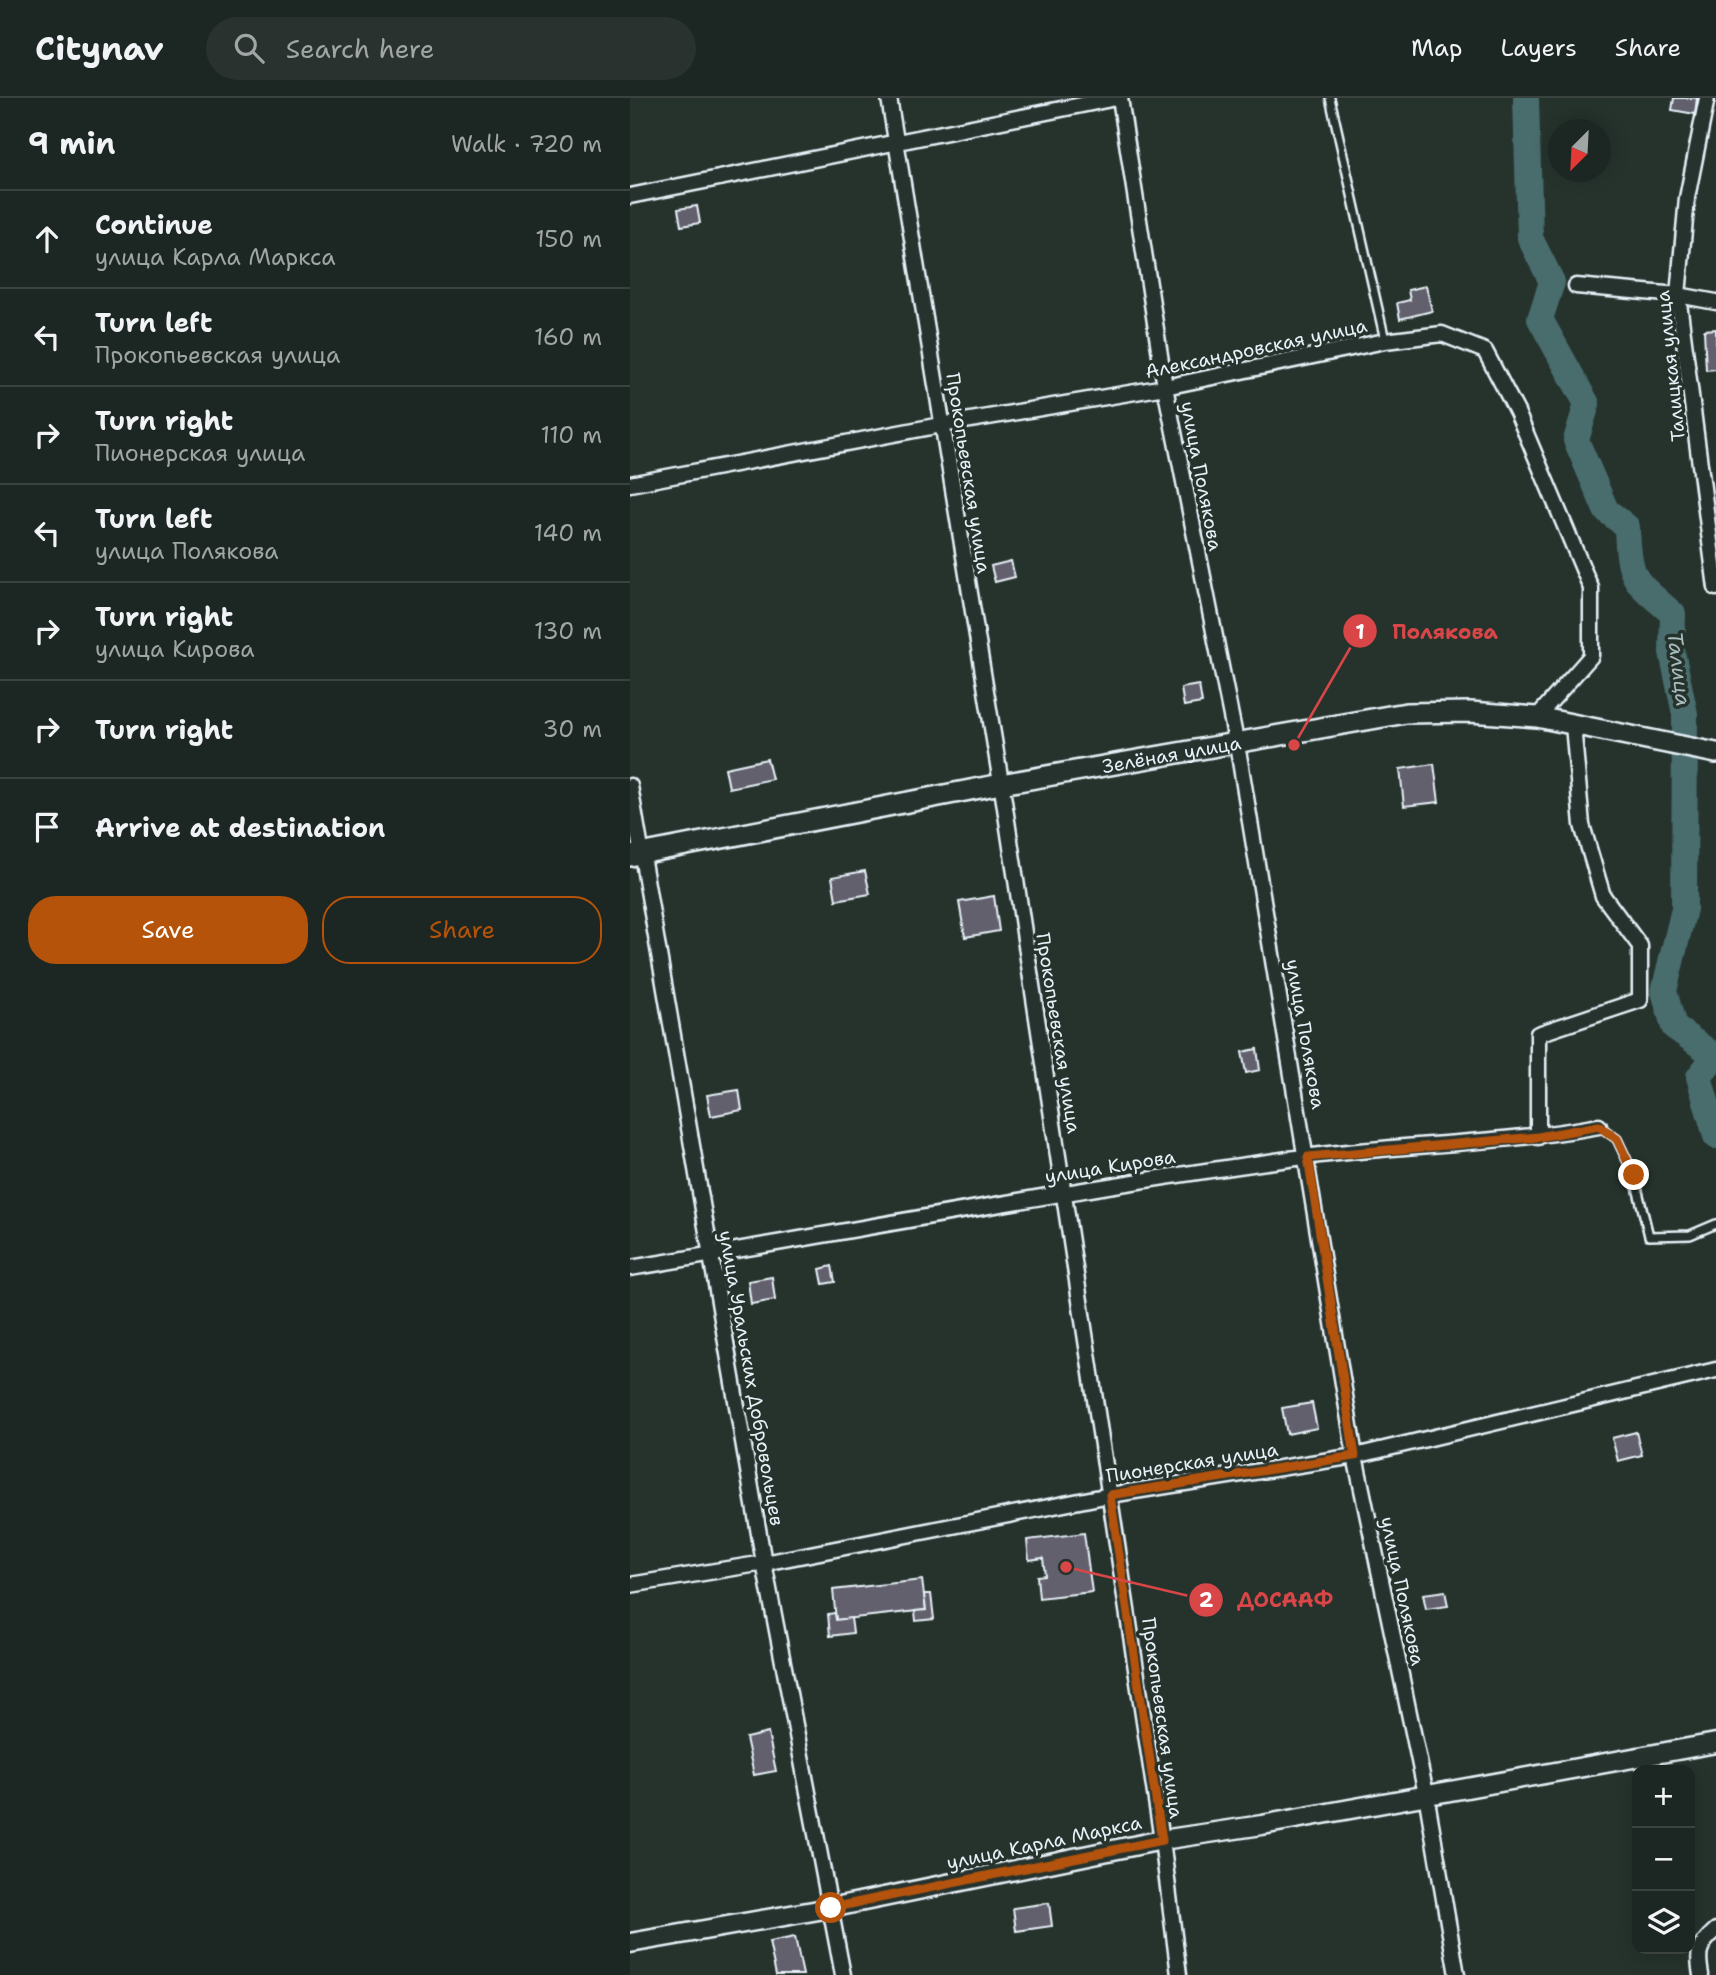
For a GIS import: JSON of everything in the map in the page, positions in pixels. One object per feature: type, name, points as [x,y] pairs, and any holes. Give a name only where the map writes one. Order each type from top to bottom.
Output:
[{"type":"main road","name":"Зелёная улица","points":[[636,855],[1001,785],[1406,713],[1471,712],[1537,717],[1714,753]]},
{"type":"street","name":"Прокопьевская улица","points":[[889,98],[898,140],[1001,785],[1162,1840],[1179,1975]]},
{"type":"street","points":[[630,196],[898,140],[1118,98]]},
{"type":"street","name":"улица Полякова","points":[[1118,98],[1165,387],[1237,743],[1308,1157],[1355,1456],[1426,1794],[1457,1975]]},
{"type":"street","name":"Талицкая улица","points":[[1707,98],[1687,198],[1678,295],[1716,588]]},
{"type":"street","points":[[1576,286],[1678,295],[1716,302]]},
{"type":"street","name":"Александровская улица","points":[[630,484],[942,425],[1165,387],[1385,341],[1442,334],[1485,351],[1517,412],[1591,588],[1591,656],[1537,717]]},
{"type":"street","points":[[1538,1137],[1538,1034],[1640,1000],[1640,946],[1603,896],[1582,825],[1573,724]]},
{"type":"street","name":"улица Уральских Добровольцев","points":[[630,786],[636,855],[711,1255],[764,1563],[843,1975]]},
{"type":"street","name":"улица Кирова","points":[[630,1268],[1063,1192],[1308,1157],[1538,1137],[1599,1126]]},
{"type":"street","name":"Пионерская улица","points":[[630,1585],[764,1563],[1110,1495],[1355,1456],[1716,1370]]},
{"type":"street","name":"улица Карла Маркса","points":[[630,1943],[831,1908],[1162,1840],[1716,1743]]},
{"type":"street","points":[[1701,1975],[1698,1960],[1701,1943],[1716,1930]]},
{"type":"lane","points":[[1329,98],[1385,341]]},
{"type":"lane","points":[[1599,1126],[1617,1139],[1634,1175],[1649,1236],[1690,1235],[1716,1224]]},
{"type":"building","points":[[1674,98],[1697,98],[1695,114],[1672,110]]},
{"type":"building","points":[[697,206],[700,223],[681,226],[678,209]]},
{"type":"building","points":[[1426,286],[1432,311],[1400,319],[1397,303],[1410,300],[1408,290]]},
{"type":"building","points":[[1716,329],[1716,369],[1706,370],[1704,330]]},
{"type":"building","points":[[1011,561],[1015,577],[995,582],[991,566]]},
{"type":"building","points":[[1199,685],[1202,703],[1184,706],[1181,688]]},
{"type":"building","points":[[767,759],[772,779],[729,788],[725,768]]},
{"type":"building","points":[[1434,764],[1439,802],[1404,806],[1400,769]]},
{"type":"building","points":[[865,871],[870,894],[836,900],[832,877]]},
{"type":"building","points":[[994,896],[999,931],[965,937],[959,902]]},
{"type":"building","points":[[1257,1049],[1260,1070],[1246,1073],[1242,1052]]},
{"type":"building","points":[[739,1090],[742,1110],[711,1116],[707,1095]]},
{"type":"building","points":[[832,1266],[835,1282],[823,1284],[820,1269]]},
{"type":"building","points":[[772,1277],[775,1300],[751,1304],[748,1281]]},
{"type":"building","points":[[1312,1403],[1317,1428],[1287,1434],[1282,1408]]},
{"type":"building","points":[[1636,1432],[1642,1455],[1618,1461],[1612,1438]]},
{"type":"building","points":[[1084,1533],[1092,1592],[1039,1598],[1037,1576],[1045,1575],[1043,1558],[1029,1560],[1027,1540]]},
{"type":"building","points":[[922,1580],[926,1610],[836,1620],[833,1590]]},
{"type":"building","points":[[1445,1591],[1448,1606],[1426,1609],[1423,1594]]},
{"type":"building","points":[[924,1594],[931,1594],[934,1619],[916,1621],[915,1611],[926,1610]]},
{"type":"building","points":[[835,1613],[836,1620],[851,1618],[853,1633],[830,1636],[828,1614]]},
{"type":"building","points":[[768,1733],[776,1771],[754,1775],[746,1738]]},
{"type":"building","points":[[1049,1903],[1052,1926],[1016,1931],[1013,1908]]},
{"type":"building","points":[[795,1937],[803,1975],[776,1975],[769,1942]]},
{"type":"waterway","name":"Талица","points":[[1526,98],[1530,238],[1552,282],[1540,319],[1587,404],[1576,440],[1606,510],[1627,527],[1629,558],[1636,578],[1673,614],[1672,652],[1685,714],[1684,909],[1664,991],[1674,1027],[1715,1056],[1699,1077],[1716,1136]]},
{"type":"place","name":"Полякова","points":[[1294,745]]},
{"type":"place","name":"ДОСААФ","points":[[1066,1567]]},
{"type":"route","points":[[831,1908],[1162,1840],[1110,1495],[1355,1456],[1308,1157],[1538,1137],[1599,1126],[1617,1139],[1634,1175]]}]
